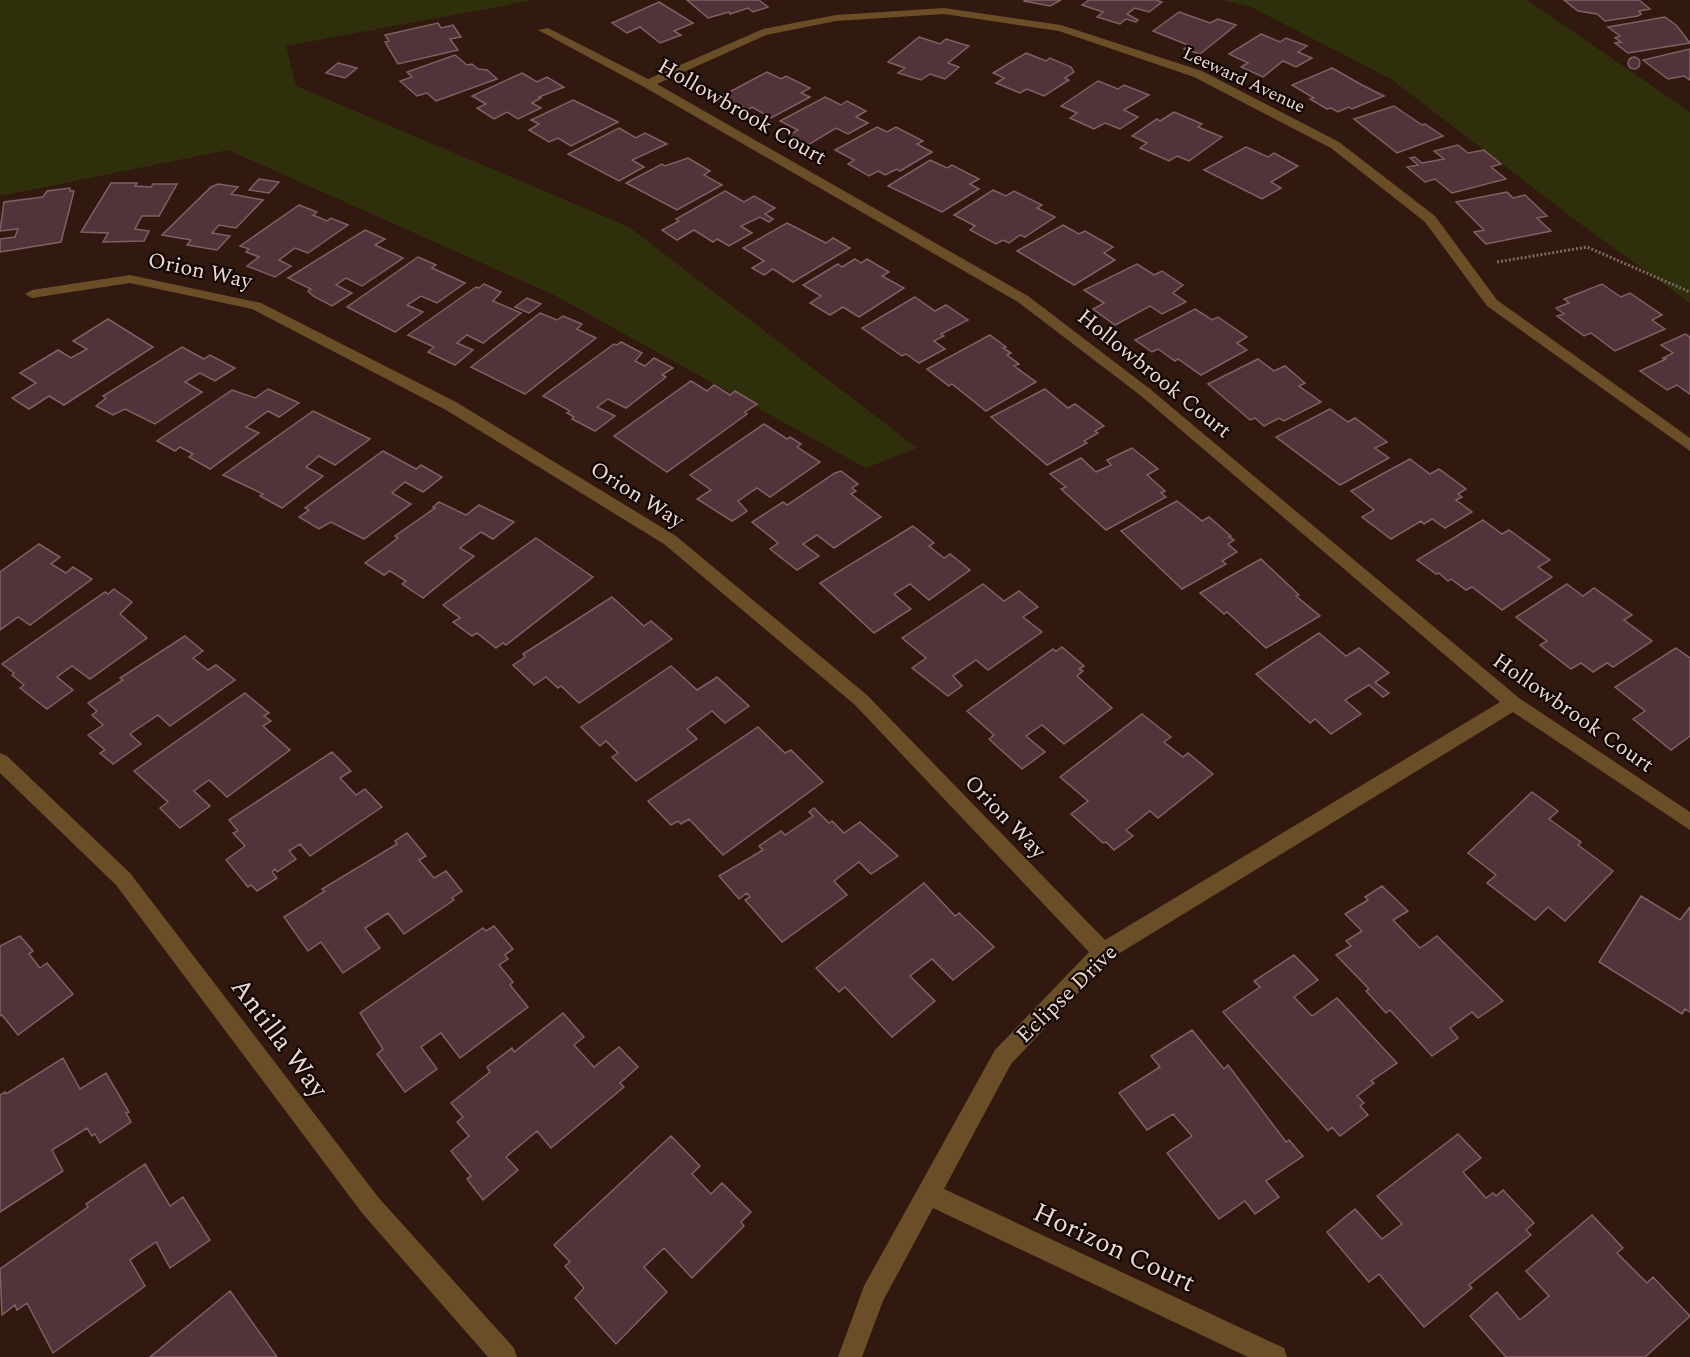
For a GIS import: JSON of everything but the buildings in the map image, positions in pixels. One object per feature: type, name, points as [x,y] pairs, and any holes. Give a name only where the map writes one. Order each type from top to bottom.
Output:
[{"type":"street","name":"Leeward Avenue","points":[[648,84],[763,33],[836,18],[944,11],[1061,28],[1198,74],[1335,145],[1430,219],[1492,303],[1626,403],[1690,446]]},
{"type":"street","name":"Hollowbrook Court","points":[[544,30],[648,84],[1023,299],[1145,392],[1513,704],[1690,822]]},
{"type":"street","name":"Orion Way","points":[[32,294],[130,279],[256,306],[451,406],[660,534],[861,700],[1103,952]]},
{"type":"street","name":"Eclipse Drive","points":[[850,1357],[873,1295],[1003,1058],[1103,952],[1513,704]]},
{"type":"street","name":"Antilla Way","points":[[0,761],[123,879],[370,1205],[506,1357]]},
{"type":"street","name":"Horizon Court","points":[[927,1193],[1275,1357]]},
{"type":"path","points":[[1495,263],[1587,247],[1690,292]]},
{"type":"shaded area","points":[[0,0],[534,0],[286,46],[296,86],[629,227],[917,448],[866,468],[556,296],[228,150],[0,196]]},
{"type":"shaded area","points":[[1222,0],[1527,0],[1690,112],[1690,303],[1578,222],[1391,79],[1251,7]]}]
